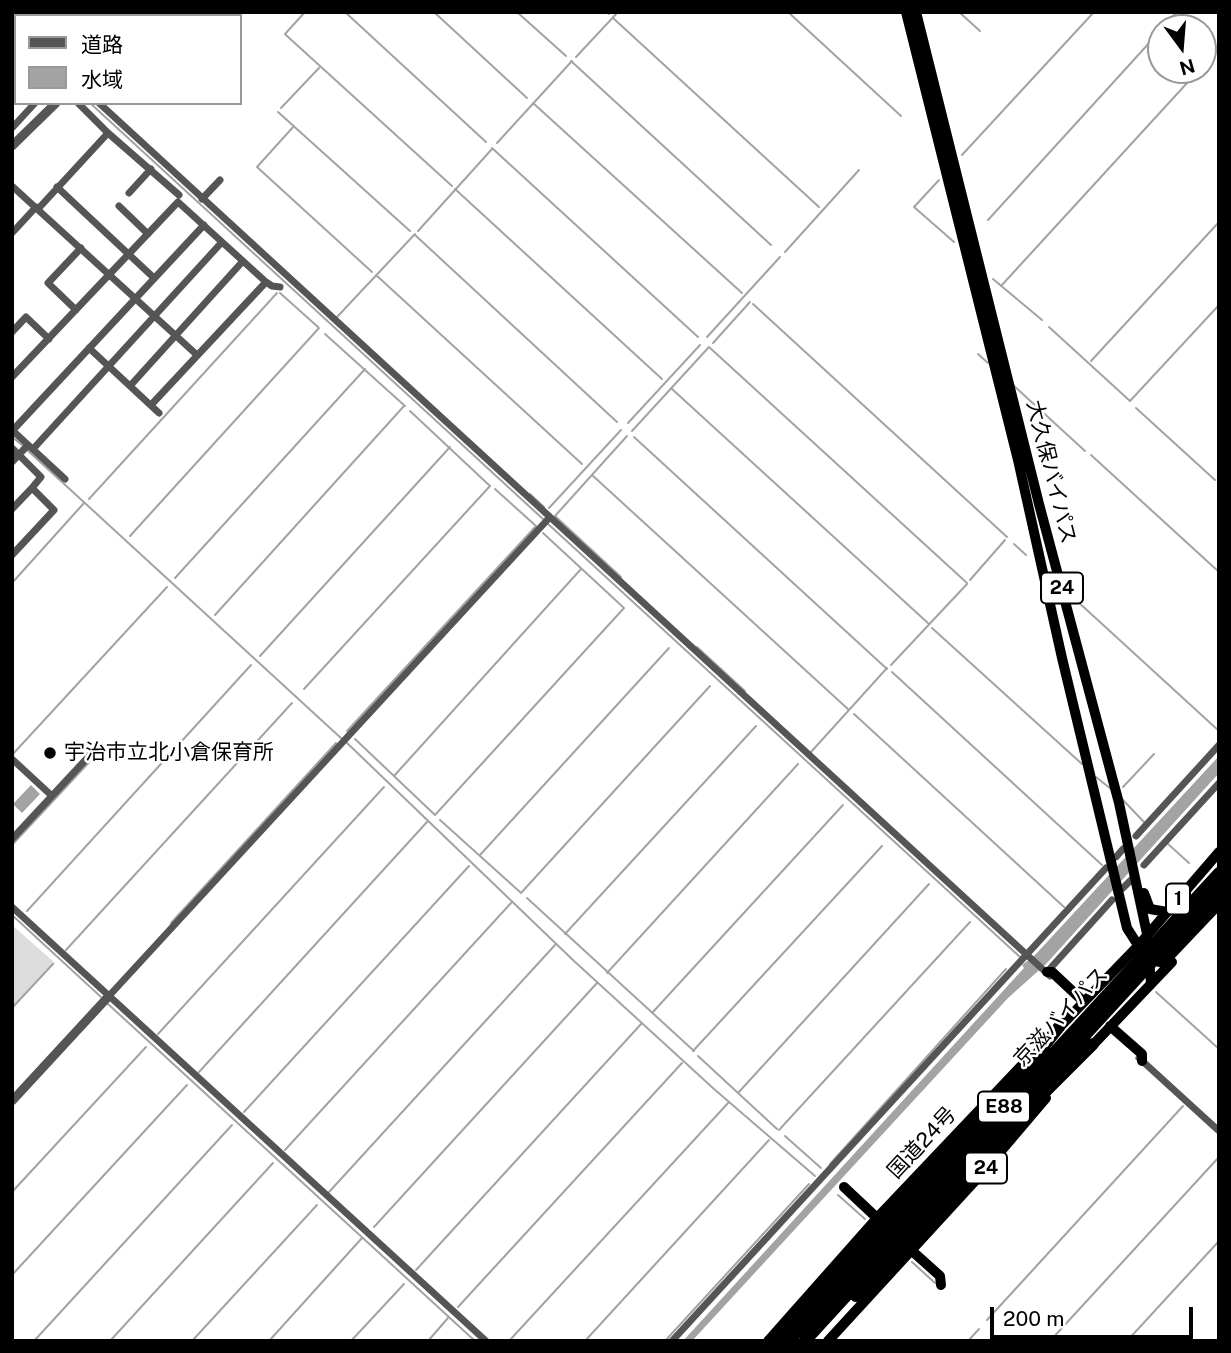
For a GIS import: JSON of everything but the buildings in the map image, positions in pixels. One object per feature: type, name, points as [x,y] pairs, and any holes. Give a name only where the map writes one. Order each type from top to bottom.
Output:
[{"type":"highway","name":"大久保バイパス","points":[[906,12],[933,100]]},
{"type":"highway","name":"大久保バイパス","points":[[916,12],[933,100],[975,269],[1008,380],[1130,845],[1151,959],[1151,983]]},
{"type":"highway","name":"大久保バイパス","points":[[975,269],[995,369],[1111,864],[1121,889],[1128,928],[1138,946],[1151,959]]},
{"type":"highway","name":"1","points":[[1138,946],[1219,852]]},
{"type":"highway","points":[[1136,871],[1150,909],[1167,912]]},
{"type":"highway","name":"京滋バイパス","points":[[789,1341],[1219,873]]},
{"type":"highway","name":"京滋バイパス","points":[[805,1341],[1219,889]]},
{"type":"highway","points":[[1151,959],[1159,963],[1167,960],[1219,904]]},
{"type":"highway","name":"1","points":[[1151,983],[1219,911]]},
{"type":"highway","points":[[1027,1060],[1121,957],[1128,939],[1128,928]]},
{"type":"highway","name":"国道24号","points":[[768,1341],[877,1219],[1059,1027],[1080,1000],[1138,946]]},
{"type":"highway","points":[[1045,971],[1052,972],[1080,1000]]},
{"type":"highway","name":"24","points":[[828,1341],[984,1171],[1093,1044],[1112,1030],[1151,983]]},
{"type":"highway","points":[[775,1341],[1009,1090],[1059,1027]]},
{"type":"highway","points":[[1112,1030],[1142,1054],[1142,1061]]},
{"type":"highway","points":[[812,1341],[885,1268],[1030,1108],[1093,1044]]},
{"type":"highway","points":[[842,1189],[877,1219]]},
{"type":"highway","points":[[911,1250],[940,1276],[941,1285]]},
{"type":"street","points":[[12,128],[33,105]]},
{"type":"street","points":[[12,146],[54,105]]},
{"type":"street","points":[[80,105],[179,195]]},
{"type":"street","points":[[101,105],[501,479],[1045,971],[1112,900]]},
{"type":"street","points":[[12,113],[20,120]]},
{"type":"street","points":[[12,233],[108,132]]},
{"type":"street","points":[[129,193],[162,163]]},
{"type":"street","points":[[202,199],[220,180]]},
{"type":"street","points":[[12,186],[197,355]]},
{"type":"street","points":[[57,187],[154,278]]},
{"type":"street","points":[[12,377],[178,202],[266,282],[280,287]]},
{"type":"street","points":[[119,206],[148,234]]},
{"type":"street","points":[[65,479],[13,430],[204,225]]},
{"type":"street","points":[[12,462],[31,447],[222,242]]},
{"type":"street","points":[[76,310],[48,283],[81,248]]},
{"type":"street","points":[[130,386],[243,261]]},
{"type":"street","points":[[151,405],[266,282]]},
{"type":"street","points":[[14,327],[26,317],[49,339]]},
{"type":"street","points":[[89,348],[159,413]]},
{"type":"street","points":[[12,448],[41,477],[12,509]]},
{"type":"street","points":[[12,555],[54,509],[32,488]]},
{"type":"street","points":[[12,1101],[547,520]]},
{"type":"street","points":[[672,1341],[1029,956],[1219,745]]},
{"type":"street","points":[[12,839],[91,754]]},
{"type":"street","points":[[12,759],[52,796]]},
{"type":"street","points":[[1121,889],[1219,783]]},
{"type":"street","points":[[12,907],[57,955],[486,1341]]},
{"type":"street","points":[[1142,1061],[1219,1131]]},
{"type":"shaded area","points":[[12,925],[55,963],[12,1009]]},
{"type":"water","points":[[1219,756],[1219,773],[1046,964],[1008,998],[692,1341],[683,1341],[1024,968],[1022,965],[1035,955]]},
{"type":"water","points":[[31,785],[40,794],[22,813],[13,804]]},
{"type":"waterway","points":[[305,12],[285,34],[452,186]]},
{"type":"waterway","points":[[345,12],[486,142]]},
{"type":"waterway","points":[[434,12],[527,98]]},
{"type":"waterway","points":[[517,12],[566,56]]},
{"type":"waterway","points":[[576,57],[618,12]]},
{"type":"waterway","points":[[788,12],[901,116]]},
{"type":"waterway","points":[[959,12],[980,31]]},
{"type":"waterway","points":[[962,155],[1094,12]]},
{"type":"waterway","points":[[613,18],[819,207]]},
{"type":"waterway","points":[[988,220],[1147,45]]},
{"type":"waterway","points":[[571,61],[771,245]]},
{"type":"waterway","points":[[497,143],[572,61]]},
{"type":"waterway","points":[[281,108],[319,68]]},
{"type":"waterway","points":[[1001,286],[1186,84]]},
{"type":"waterway","points":[[533,103],[742,293]]},
{"type":"waterway","points":[[92,105],[543,519]]},
{"type":"waterway","points":[[278,112],[410,231]]},
{"type":"waterway","points":[[294,126],[257,167],[372,272]]},
{"type":"waterway","points":[[492,148],[698,337]]},
{"type":"waterway","points":[[418,231],[492,149]]},
{"type":"waterway","points":[[785,252],[859,170]]},
{"type":"waterway","points":[[939,180],[914,207],[954,242]]},
{"type":"waterway","points":[[455,189],[662,379]]},
{"type":"waterway","points":[[1091,361],[1219,222]]},
{"type":"waterway","points":[[337,317],[415,234]]},
{"type":"waterway","points":[[415,235],[617,422]]},
{"type":"waterway","points":[[707,337],[780,257]]},
{"type":"waterway","points":[[376,275],[582,464]]},
{"type":"waterway","points":[[993,279],[1042,320]]},
{"type":"waterway","points":[[89,499],[277,293]]},
{"type":"waterway","points":[[280,293],[318,327]]},
{"type":"waterway","points":[[713,343],[750,302]]},
{"type":"waterway","points":[[753,304],[1007,537]]},
{"type":"waterway","points":[[1049,327],[1130,401],[1219,305]]},
{"type":"waterway","points":[[130,536],[319,328]]},
{"type":"waterway","points":[[325,334],[405,406]]},
{"type":"waterway","points":[[628,423],[700,345]]},
{"type":"waterway","points":[[632,431],[709,347],[967,583]]},
{"type":"waterway","points":[[978,354],[988,363]]},
{"type":"waterway","points":[[175,578],[365,369]]},
{"type":"waterway","points":[[1013,385],[1085,451]]},
{"type":"waterway","points":[[672,389],[929,624]]},
{"type":"waterway","points":[[215,615],[404,406]]},
{"type":"waterway","points":[[1136,408],[1215,480]]},
{"type":"waterway","points":[[410,411],[490,486]]},
{"type":"waterway","points":[[549,508],[621,430]]},
{"type":"waterway","points":[[621,577],[555,516],[627,436]]},
{"type":"waterway","points":[[12,437],[22,445]]},
{"type":"waterway","points":[[634,437],[887,669]]},
{"type":"waterway","points":[[260,656],[450,447]]},
{"type":"waterway","points":[[26,449],[342,739]]},
{"type":"waterway","points":[[1091,455],[1219,572]]},
{"type":"waterway","points":[[592,475],[849,710]]},
{"type":"waterway","points":[[304,689],[490,486]]},
{"type":"waterway","points":[[495,489],[536,526]]},
{"type":"waterway","points":[[530,494],[544,507]]},
{"type":"waterway","points":[[12,583],[84,503]]},
{"type":"waterway","points":[[547,523],[1020,957]]},
{"type":"waterway","points":[[347,731],[536,526]]},
{"type":"waterway","points":[[435,815],[624,608],[543,533]]},
{"type":"waterway","points":[[970,580],[1005,540]]},
{"type":"waterway","points":[[1014,544],[1026,555]]},
{"type":"waterway","points":[[394,776],[581,569]]},
{"type":"waterway","points":[[891,665],[967,584]]},
{"type":"waterway","points":[[12,755],[167,587]]},
{"type":"waterway","points":[[1077,601],[1219,731]]},
{"type":"waterway","points":[[932,628],[1082,764]]},
{"type":"waterway","points":[[697,647],[745,691]]},
{"type":"waterway","points":[[480,855],[669,648]]},
{"type":"waterway","points":[[27,911],[251,665]]},
{"type":"waterway","points":[[811,752],[887,668]]},
{"type":"waterway","points":[[892,672],[1102,865]]},
{"type":"waterway","points":[[521,893],[710,686]]},
{"type":"waterway","points":[[66,950],[292,703]]},
{"type":"waterway","points":[[854,714],[1064,907]]},
{"type":"waterway","points":[[565,934],[756,726]]},
{"type":"waterway","points":[[355,739],[435,815]]},
{"type":"waterway","points":[[346,742],[574,961],[714,1089],[815,1176]]},
{"type":"waterway","points":[[171,923],[336,743]]},
{"type":"waterway","points":[[1123,787],[1154,754]]},
{"type":"waterway","points":[[12,845],[94,757]]},
{"type":"waterway","points":[[607,973],[798,764]]},
{"type":"waterway","points":[[1096,777],[1111,789]]},
{"type":"waterway","points":[[158,1034],[384,787]]},
{"type":"waterway","points":[[1123,800],[1144,822]]},
{"type":"waterway","points":[[652,1013],[843,805]]},
{"type":"waterway","points":[[440,820],[520,892]]},
{"type":"waterway","points":[[199,1072],[427,822]]},
{"type":"waterway","points":[[1168,844],[1189,863]]},
{"type":"waterway","points":[[693,1051],[882,846]]},
{"type":"waterway","points":[[244,1112],[469,866]]},
{"type":"waterway","points":[[738,1093],[929,884]]},
{"type":"waterway","points":[[527,898],[694,1051]]},
{"type":"waterway","points":[[285,1150],[511,903]]},
{"type":"waterway","points":[[12,915],[101,997]]},
{"type":"waterway","points":[[779,1130],[970,922]]},
{"type":"waterway","points":[[329,1192],[555,945]]},
{"type":"waterway","points":[[12,1008],[53,964]]},
{"type":"waterway","points":[[830,1164],[1006,969]]},
{"type":"waterway","points":[[374,1227],[597,983]]},
{"type":"waterway","points":[[1156,992],[1219,1049]]},
{"type":"waterway","points":[[108,1004],[475,1341]]},
{"type":"waterway","points":[[416,1270],[642,1023]]},
{"type":"waterway","points":[[12,1192],[146,1047]]},
{"type":"waterway","points":[[698,1056],[777,1129]]},
{"type":"waterway","points":[[458,1307],[682,1063]]},
{"type":"waterway","points":[[12,1275],[187,1085]]},
{"type":"waterway","points":[[509,1341],[729,1102]]},
{"type":"waterway","points":[[987,1320],[1183,1106]]},
{"type":"waterway","points":[[34,1341],[232,1125]]},
{"type":"waterway","points":[[785,1136],[821,1168]]},
{"type":"waterway","points":[[585,1341],[769,1140]]},
{"type":"waterway","points":[[1050,1341],[1219,1157]]},
{"type":"waterway","points":[[110,1341],[273,1163]]},
{"type":"waterway","points":[[665,1341],[809,1184]]},
{"type":"waterway","points":[[838,1195],[865,1219]]},
{"type":"waterway","points":[[192,1341],[317,1205]]},
{"type":"waterway","points":[[269,1341],[362,1238]]},
{"type":"waterway","points":[[1127,1341],[1219,1241]]},
{"type":"waterway","points":[[912,1262],[935,1283]]},
{"type":"waterway","points":[[351,1341],[404,1284]]},
{"type":"waterway","points":[[428,1341],[448,1318]]},
{"type":"waterway","points":[[968,1341],[979,1329]]},
{"type":"place","name":"宇治市立北小倉保育所","points":[[50,753]]}]
